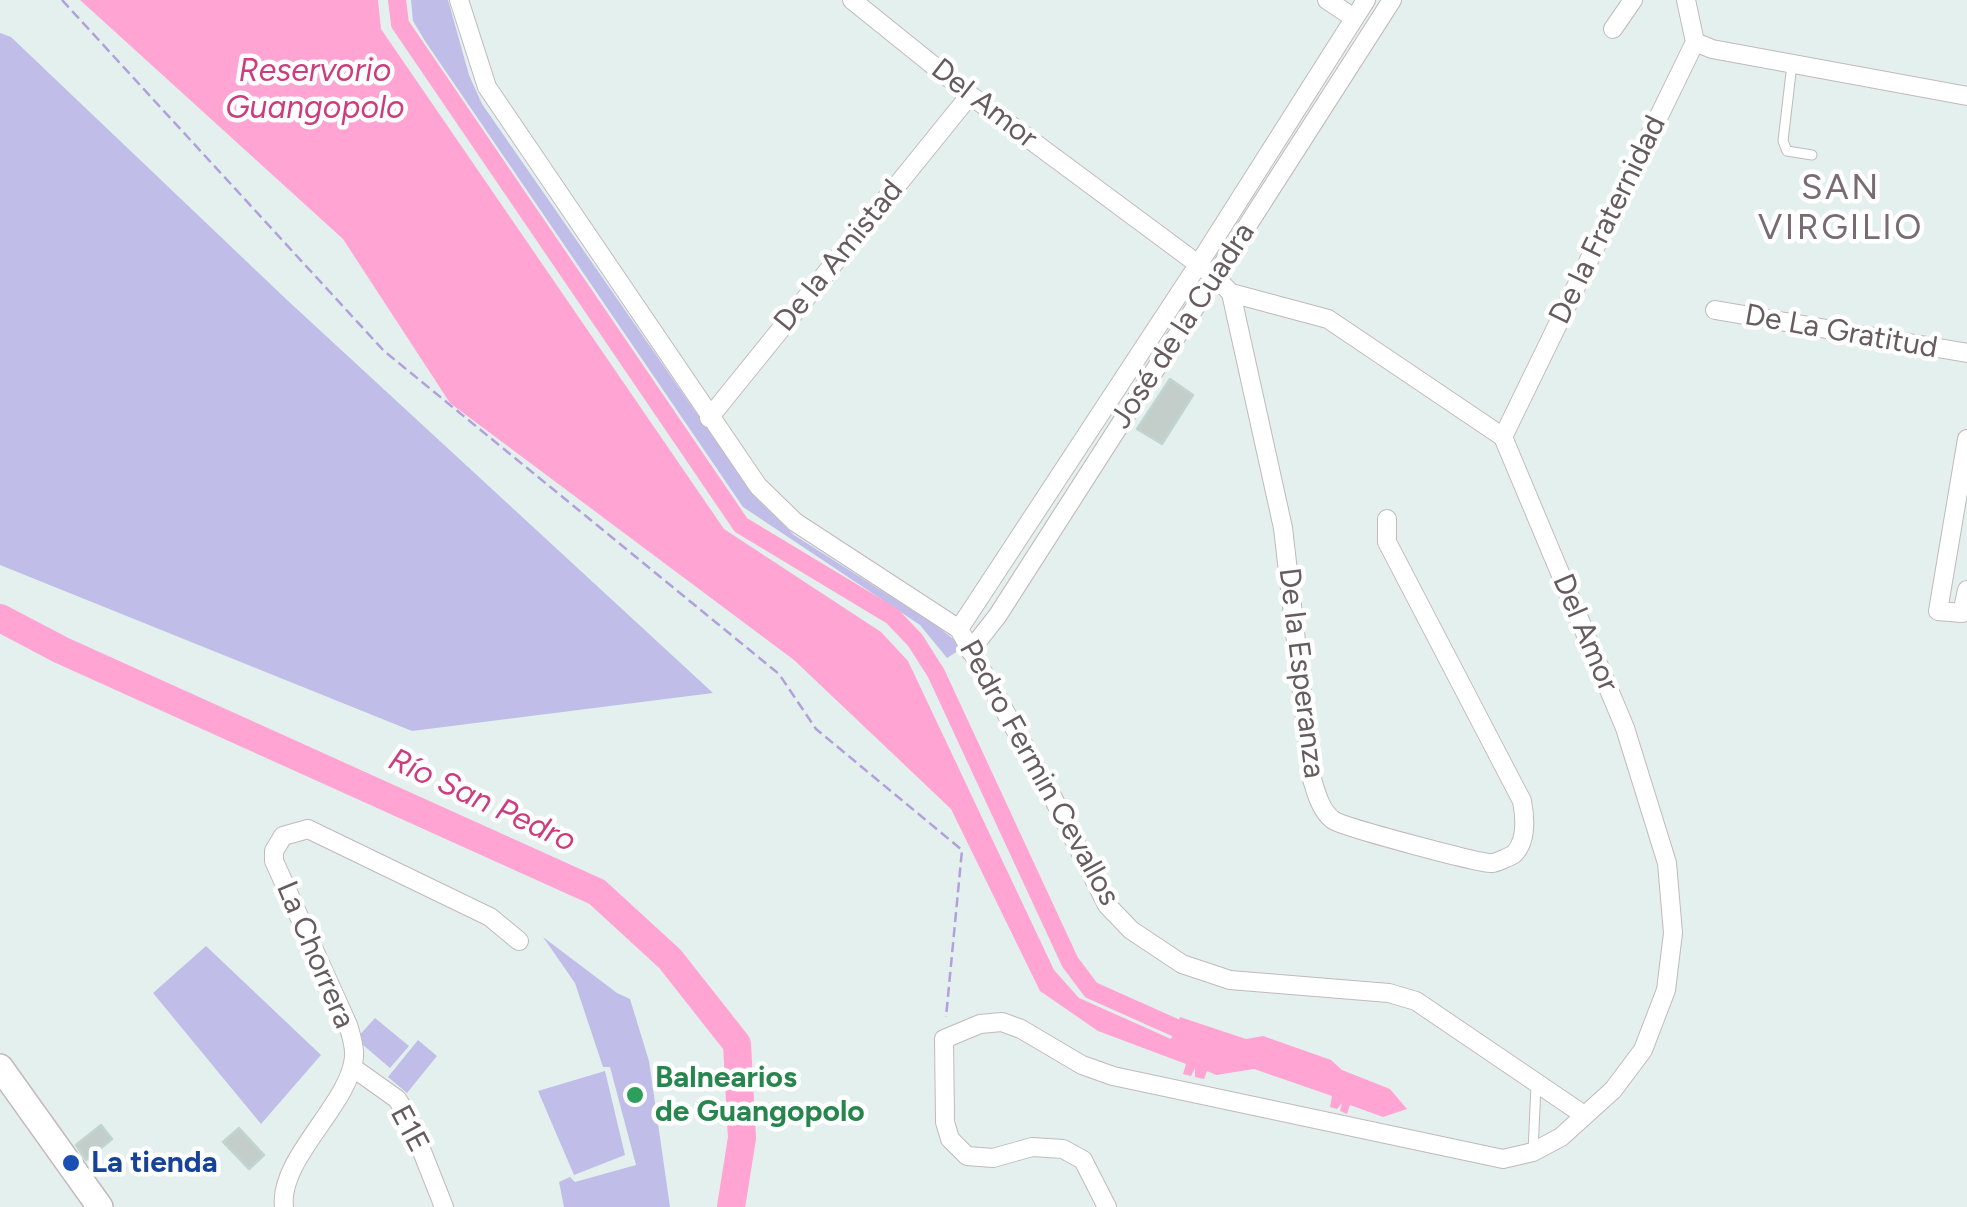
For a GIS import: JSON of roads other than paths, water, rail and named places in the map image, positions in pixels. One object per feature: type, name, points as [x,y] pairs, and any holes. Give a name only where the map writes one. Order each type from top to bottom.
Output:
[{"type":"main road","points":[[0,1067],[100,1207]]},
{"type":"street","name":"Pedro Fermin Cevallos","points":[[459,0],[487,88],[758,486],[796,522],[959,628],[1107,905],[1131,930],[1182,964],[1230,980],[1389,993],[1416,1001],[1584,1115]]},
{"type":"street","name":"Del Amor","points":[[852,0],[970,95],[1206,270]]},
{"type":"street","points":[[1327,0],[1354,18]]},
{"type":"street","name":"José de la Cuadra","points":[[970,650],[998,615],[1100,456],[1319,74],[1366,0]]},
{"type":"street","name":"José de la Cuadra","points":[[959,628],[1080,443],[1340,86],[1392,0]]},
{"type":"street","points":[[1613,29],[1633,0]]},
{"type":"street","points":[[1686,0],[1695,42],[1712,49],[1967,96]]},
{"type":"street","name":"De la Fraternidad","points":[[1503,437],[1695,42]]},
{"type":"street","points":[[1319,74],[1340,86]]},
{"type":"street","name":"De la Amistad","points":[[709,418],[970,95]]},
{"type":"street","points":[[1206,270],[1231,293],[1328,319],[1503,437]]},
{"type":"street","name":"De la Esperanza","points":[[1231,293],[1283,528],[1312,779],[1318,800],[1333,820],[1363,832],[1492,863],[1514,853],[1523,836],[1526,820],[1522,801],[1388,542],[1387,520]]},
{"type":"street","name":"De La Gratitud","points":[[1715,310],[1967,353]]},
{"type":"street","name":"Del Amor","points":[[1503,437],[1625,728],[1667,863],[1672,896],[1673,933],[1666,990],[1632,1068],[1561,1137],[1532,1152]]},
{"type":"street","points":[[1967,439],[1960,516],[1938,611],[1962,613],[1967,590]]},
{"type":"street","points":[[1080,443],[1100,456]]},
{"type":"street","name":"La Chorrera","points":[[284,1207],[287,1180],[352,1067],[355,1054],[348,1025],[274,861],[274,851],[283,836],[308,829],[490,917],[519,941]]},
{"type":"street","points":[[1107,1207],[1083,1160],[1064,1150],[1032,1147],[993,1158],[968,1156],[950,1139],[945,1122],[944,1039],[980,1024],[1002,1022],[1020,1028],[1082,1065],[1112,1076],[1471,1154],[1503,1159],[1532,1152]]},
{"type":"street","name":"E1E","points":[[352,1067],[396,1099],[408,1116],[444,1207]]},
{"type":"lane","points":[[1792,64],[1782,141],[1786,151],[1812,156]]},
{"type":"lane","points":[[1532,1152],[1536,1084]]},
{"type":"water","name":"Reservorio Guangopolo","points":[[80,0],[378,0],[381,29],[724,529],[881,632],[908,661],[1054,970],[1079,998],[1171,1039],[1180,1017],[1246,1039],[1263,1036],[1331,1060],[1342,1070],[1390,1089],[1407,1109],[1383,1117],[1350,1105],[1347,1114],[1340,1111],[1342,1103],[1337,1109],[1330,1107],[1332,1096],[1254,1069],[1216,1075],[1207,1071],[1204,1079],[1195,1077],[1195,1068],[1191,1076],[1183,1074],[1186,1064],[1098,1031],[1040,991],[951,809],[794,660],[450,403],[343,239]]},
{"type":"waterway","points":[[397,0],[400,24],[741,525],[892,616],[915,640],[936,673],[1070,962],[1091,990],[1176,1028]]},
{"type":"waterway","name":"Río San Pedro","points":[[0,618],[61,650],[597,892],[670,959],[737,1044],[742,1138],[731,1207]]},
{"type":"place","name":"Balnearios de Guangopolo","points":[[635,1095]]},
{"type":"place","name":"La tienda","points":[[71,1163]]},
{"type":"district","name":"SAN VIRGILIO","points":[[1841,209]]}]
